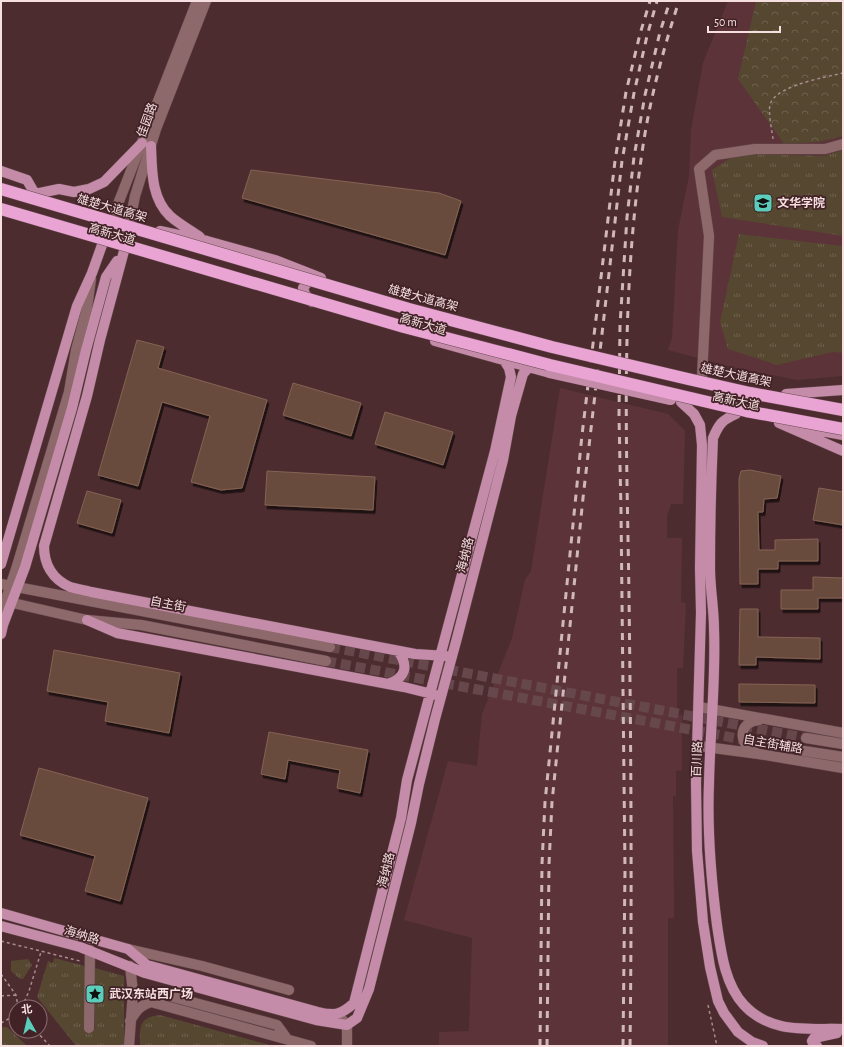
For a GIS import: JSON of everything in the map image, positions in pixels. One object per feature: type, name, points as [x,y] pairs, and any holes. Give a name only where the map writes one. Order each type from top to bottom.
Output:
[{"type":"highway","name":"雄楚大道高架","points":[[1,189],[424,313],[545,345],[750,393],[843,410]]},
{"type":"highway","points":[[1,208],[404,327],[535,361],[746,411],[843,429]]},
{"type":"main road","points":[[1,171],[27,180],[35,194],[59,189],[74,192],[89,189],[104,182],[147,144]]},
{"type":"main road","points":[[147,144],[154,188],[165,211],[179,223],[207,241]]},
{"type":"main road","name":"高新大道","points":[[1,184],[157,230],[207,241],[275,260],[324,279],[410,304],[557,342],[702,377],[843,405]]},
{"type":"main road","name":"高新大道","points":[[1,215],[529,367],[736,414],[843,435]]},
{"type":"main road","points":[[1,564],[77,306],[92,273],[102,245]]},
{"type":"main road","points":[[1,634],[10,586],[25,567],[72,408],[106,277],[124,251]]},
{"type":"main road","points":[[124,251],[111,294],[87,396],[44,546],[44,558],[49,569],[60,581],[70,587],[91,592],[398,651],[415,654],[440,654],[452,657]]},
{"type":"main road","points":[[317,307],[305,294],[303,288],[308,282],[324,279]]},
{"type":"main road","name":"海纳路","points":[[1,913],[128,949],[147,965],[329,1015],[337,1014],[348,1009],[354,1003],[401,818],[407,780],[495,451],[511,378],[509,368],[504,360]]},
{"type":"main road","name":"海纳路","points":[[1,926],[90,950],[145,973],[309,1018],[347,1025],[357,1018],[369,989],[441,696],[502,460],[511,416],[523,374],[529,367]]},
{"type":"main road","points":[[786,394],[843,390]]},
{"type":"main road","name":"百川路","points":[[676,401],[694,414],[700,424],[702,436],[700,568],[702,613],[696,783],[697,851],[703,922],[710,967],[718,1001],[730,1023],[738,1032],[752,1042],[763,1046]]},
{"type":"main road","name":"百川路","points":[[736,414],[725,419],[718,426],[713,438],[710,569],[714,630],[709,832],[714,902],[721,948],[730,982],[736,995],[752,1013],[777,1026],[790,1028],[843,1030]]},
{"type":"main road","points":[[779,423],[843,451]]},
{"type":"main road","points":[[87,620],[117,633],[388,684],[441,696]]},
{"type":"main road","points":[[388,684],[401,677],[404,671],[405,665],[403,658],[398,651]]},
{"type":"main road","points":[[817,1046],[814,1045],[812,1041],[814,1038],[843,1030]]},
{"type":"street","name":"佳园路","points":[[124,251],[147,144],[197,1]]},
{"type":"street","name":"佳园路","points":[[102,245],[113,217],[147,144],[206,1]]},
{"type":"street","points":[[702,377],[709,236],[700,168],[715,155],[755,149],[825,149],[843,144]]},
{"type":"street","points":[[10,586],[69,392],[92,273]]},
{"type":"street","name":"自主街","points":[[10,586],[330,647]]},
{"type":"street","points":[[91,592],[142,612]]},
{"type":"street","points":[[1,614],[6,601],[87,620],[142,625],[326,661]]},
{"type":"street","name":"自主街辅路","points":[[699,707],[763,720],[843,733]]},
{"type":"street","points":[[759,754],[748,749],[744,742],[743,735],[744,729],[753,720],[763,720]]},
{"type":"street","points":[[806,738],[843,744]]},
{"type":"street","name":"自主街辅路","points":[[698,746],[759,754],[843,768]]},
{"type":"street","points":[[804,750],[843,757]]},
{"type":"street","points":[[128,949],[202,966],[289,990]]},
{"type":"street","points":[[90,950],[90,1028]]},
{"type":"street","points":[[129,1046],[133,992],[130,966]]},
{"type":"street","points":[[173,997],[277,1025],[287,1039]]},
{"type":"street","points":[[130,1021],[136,1009],[151,1002],[312,1046]]},
{"type":"street","points":[[337,1014],[347,1025],[347,1046]]},
{"type":"path","points":[[774,149],[770,112],[771,102],[791,86],[843,73]]},
{"type":"path","points":[[1,941],[85,963]]},
{"type":"path","points":[[26,999],[41,951]]},
{"type":"path","points":[[1,974],[16,995],[17,999]]},
{"type":"path","points":[[1,996],[16,995]]},
{"type":"shaded area","name":"文华学院","points":[[728,1],[843,1],[843,376],[797,380],[731,367],[668,350],[672,338],[678,230],[689,176],[691,130],[703,63]]},
{"type":"shaded area","points":[[560,388],[668,414],[685,431],[683,504],[671,504],[667,516],[667,538],[682,538],[681,602],[686,603],[683,668],[677,668],[677,715],[682,715],[682,770],[676,771],[676,796],[673,796],[674,918],[668,918],[668,1046],[439,1046],[439,1032],[469,1031],[472,938],[404,920],[448,761],[477,766],[482,714],[512,638],[525,580],[531,571]]},
{"type":"green space","points":[[756,1],[843,1],[843,136],[819,142],[784,144],[738,79]]},
{"type":"green space","points":[[843,150],[843,236],[722,217],[712,170],[731,158],[752,154],[824,156]]},
{"type":"green space","points":[[739,234],[843,246],[843,353],[833,352],[777,365],[728,349],[720,322]]},
{"type":"green space","points":[[54,958],[85,966],[84,1029],[95,1029],[95,968],[124,976],[124,1046],[76,1046],[48,1011],[48,999],[39,999],[37,997],[48,961],[53,963]]},
{"type":"green space","points":[[28,959],[32,965],[23,979],[20,979],[11,971],[11,961]]},
{"type":"green space","points":[[160,1015],[273,1046],[140,1046],[142,1024],[148,1018]]},
{"type":"green space","points":[[1,1027],[7,1027],[8,1039],[20,1039],[27,1046],[1,1046]]},
{"type":"building","points":[[251,170],[439,193],[461,201],[445,255],[242,198]]},
{"type":"building","points":[[137,340],[164,347],[158,368],[267,400],[242,488],[221,490],[191,482],[210,416],[162,402],[138,486],[98,475]]},
{"type":"building","points":[[293,383],[361,403],[351,436],[283,415]]},
{"type":"building","points":[[385,412],[453,432],[443,465],[375,444]]},
{"type":"building","points":[[750,470],[781,476],[777,498],[764,499],[763,512],[758,512],[759,550],[775,550],[775,540],[818,539],[818,561],[778,561],[778,569],[758,569],[758,584],[740,584],[739,479],[741,471]]},
{"type":"building","points":[[267,471],[375,477],[373,510],[265,505]]},
{"type":"building","points":[[819,488],[843,492],[843,525],[813,520]]},
{"type":"building","points":[[87,491],[121,500],[112,533],[77,523]]},
{"type":"building","points":[[813,577],[843,578],[843,598],[818,598],[818,609],[781,609],[781,590],[813,590]]},
{"type":"building","points":[[740,609],[758,609],[758,637],[820,638],[820,659],[756,657],[756,665],[739,665]]},
{"type":"building","points":[[54,650],[180,673],[169,733],[105,721],[108,702],[47,691]]},
{"type":"building","points":[[739,684],[815,685],[815,703],[739,702]]},
{"type":"building","points":[[269,732],[368,750],[360,793],[337,788],[340,770],[288,760],[285,779],[261,774]]},
{"type":"building","points":[[39,768],[148,798],[120,901],[85,891],[95,856],[20,835]]},
{"type":"tunnel","points":[[330,647],[806,738]]},
{"type":"tunnel","points":[[326,661],[804,751]]},
{"type":"railway","points":[[540,1046],[542,864],[545,802],[582,435],[615,161],[626,92],[640,34],[650,1]]},
{"type":"railway","points":[[547,1046],[549,864],[552,802],[583,498],[622,161],[634,93],[647,36],[657,1]]},
{"type":"railway","points":[[623,1046],[625,870],[619,416],[620,325],[627,217],[634,157],[645,95],[660,32],[670,1]]},
{"type":"railway","points":[[630,1046],[631,765],[626,433],[627,324],[634,214],[644,140],[661,60],[679,1]]},
{"type":"place","name":"文华学院","points":[[763,203]]},
{"type":"place","name":"武汉东站西广场","points":[[95,994]]}]
